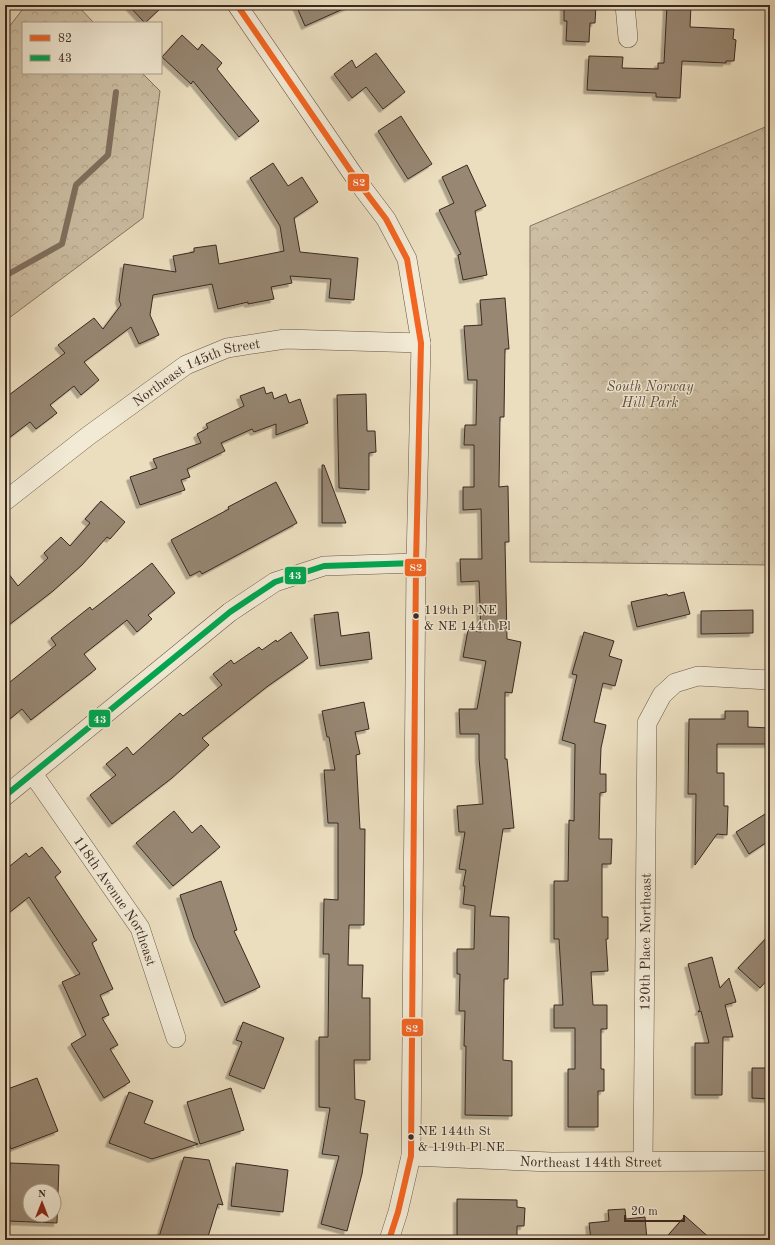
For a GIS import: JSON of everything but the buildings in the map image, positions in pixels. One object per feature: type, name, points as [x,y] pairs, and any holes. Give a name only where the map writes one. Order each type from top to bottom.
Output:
[{"type":"street","points":[[237,5],[361,186],[386,219],[407,259],[422,343],[416,563],[411,1156],[398,1212],[389,1240]]},
{"type":"street","points":[[625,5],[628,38]]},
{"type":"street","name":"Northeast 145th Street","points":[[5,501],[88,436],[186,365],[227,348],[285,339],[422,343]]},
{"type":"street","points":[[5,796],[230,612],[275,582],[324,566],[416,563]]},
{"type":"street","name":"120th Place Northeast","points":[[642,1161],[647,724],[662,695],[675,684],[698,676],[770,680]]},
{"type":"street","name":"118th Avenue Northeast","points":[[33,774],[140,928],[176,1038]]},
{"type":"street","name":"Northeast 144th Street","points":[[411,1156],[551,1162],[770,1161]]},
{"type":"green space","points":[[26,5],[77,5],[93,22],[22,22],[22,74],[143,74],[160,91],[143,218],[5,321],[5,32]]},
{"type":"green space","name":"South Norway Hill Park","points":[[770,125],[770,565],[530,562],[530,226]]},
{"type":"waterway","points":[[5,276],[62,244],[76,185],[108,155],[116,92]]},
{"type":"transit line","name":"82","points":[[237,5],[361,186],[386,219],[407,259],[421,343],[416,563],[411,1156],[398,1212],[389,1240]]},
{"type":"transit line","name":"43","points":[[5,796],[230,612],[275,582],[324,566],[416,563]]},
{"type":"place","name":"119th Pl NE & NE 144th Pl","points":[[416,616]]},
{"type":"place","name":"NE 144th St & 119th Pl NE","points":[[411,1137]]}]
